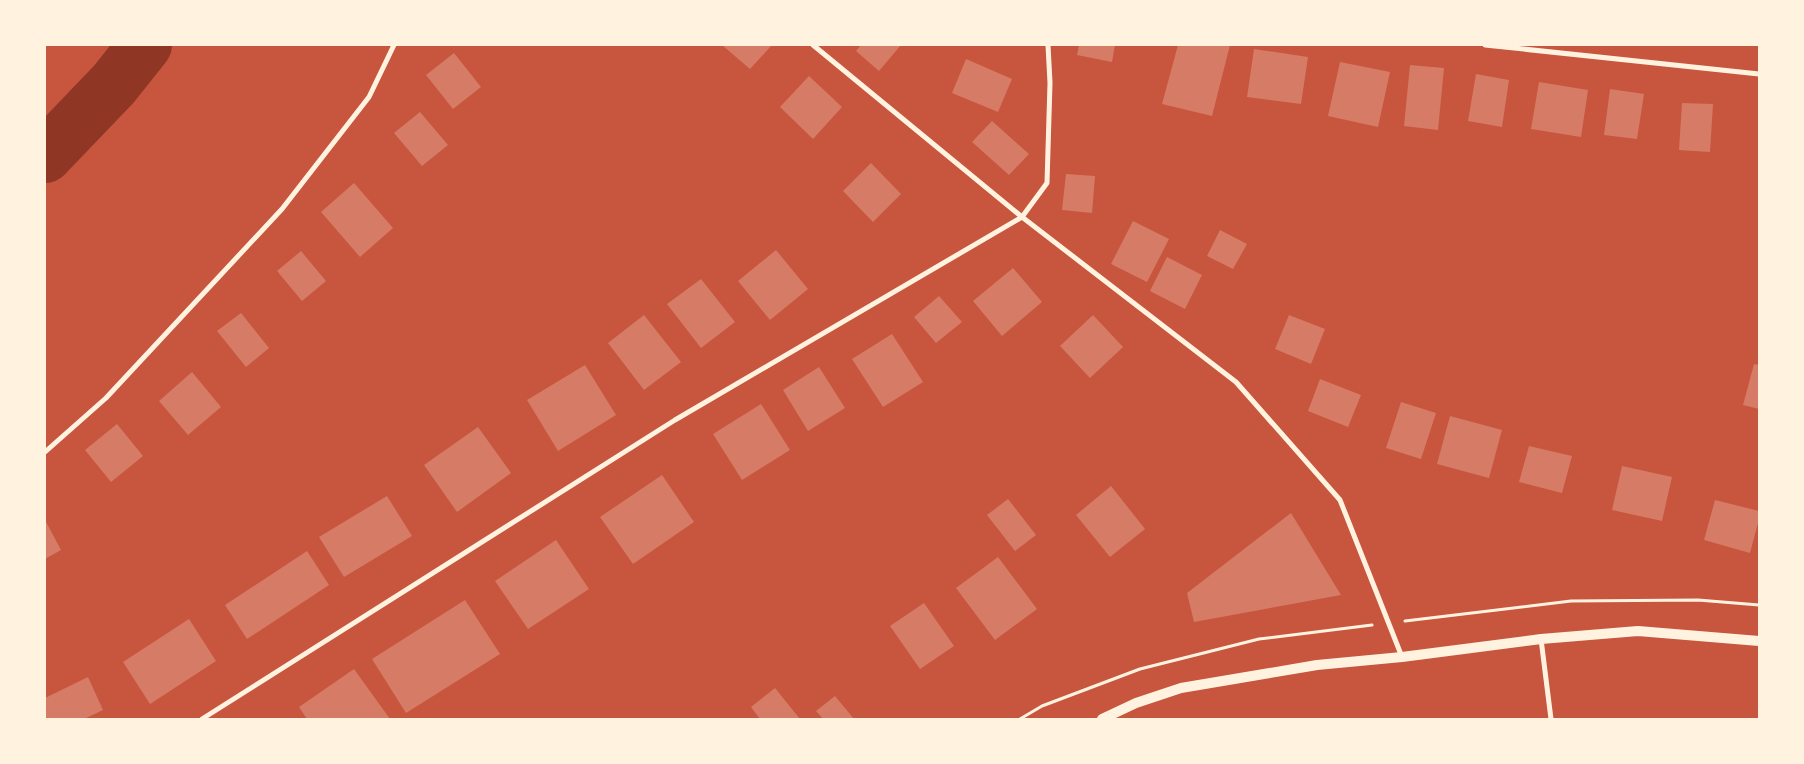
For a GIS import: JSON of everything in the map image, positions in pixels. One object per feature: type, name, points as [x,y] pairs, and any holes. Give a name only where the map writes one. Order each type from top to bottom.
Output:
[{"type":"main road","points":[[1102,719],[1136,703],[1181,688],[1317,665],[1541,639],[1638,631],[1759,641]]},
{"type":"street","points":[[45,452],[106,398],[282,209],[369,97],[394,45]]},
{"type":"street","points":[[813,45],[1022,217],[1236,382],[1340,500],[1402,656]]},
{"type":"street","points":[[202,719],[675,420],[1022,217],[1047,183],[1050,82],[1048,45]]},
{"type":"street","points":[[1485,45],[1759,74]]},
{"type":"street","points":[[1541,639],[1551,719]]},
{"type":"building","points":[[722,45],[772,45],[750,69]]},
{"type":"building","points":[[861,45],[901,45],[879,71],[856,51]]},
{"type":"building","points":[[1079,45],[1115,45],[1112,62],[1077,55]]},
{"type":"building","points":[[1178,45],[1230,45],[1212,116],[1162,104]]},
{"type":"building","points":[[1254,49],[1308,57],[1301,104],[1247,97]]},
{"type":"building","points":[[454,53],[481,87],[453,109],[426,75]]},
{"type":"building","points":[[966,59],[1012,79],[998,112],[952,93]]},
{"type":"building","points":[[1340,62],[1390,72],[1378,127],[1328,116]]},
{"type":"building","points":[[1410,65],[1444,68],[1438,130],[1404,126]]},
{"type":"building","points":[[1476,74],[1509,80],[1502,127],[1468,121]]},
{"type":"building","points":[[809,76],[842,107],[813,139],[780,107]]},
{"type":"building","points":[[1539,82],[1588,90],[1581,137],[1531,129]]},
{"type":"building","points":[[1610,89],[1644,94],[1637,139],[1604,135]]},
{"type":"building","points":[[1682,103],[1713,104],[1710,152],[1679,150]]},
{"type":"building","points":[[420,112],[448,145],[422,166],[394,133]]},
{"type":"building","points":[[992,121],[1029,154],[1009,175],[972,142]]},
{"type":"building","points":[[871,163],[901,194],[873,222],[843,191]]},
{"type":"building","points":[[1066,174],[1095,176],[1092,213],[1062,210]]},
{"type":"building","points":[[354,183],[393,228],[360,257],[321,212]]},
{"type":"building","points":[[1133,221],[1169,239],[1147,282],[1111,264]]},
{"type":"building","points":[[1220,230],[1247,244],[1233,269],[1207,256]]},
{"type":"building","points":[[776,250],[808,289],[770,320],[738,281]]},
{"type":"building","points":[[301,251],[326,281],[302,301],[277,271]]},
{"type":"building","points":[[1167,257],[1202,275],[1185,309],[1150,291]]},
{"type":"building","points":[[1013,268],[1042,302],[1002,336],[973,301]]},
{"type":"building","points":[[701,279],[735,322],[701,348],[667,304]]},
{"type":"building","points":[[939,296],[962,322],[936,343],[914,317]]},
{"type":"building","points":[[241,313],[269,348],[246,367],[217,331]]},
{"type":"building","points":[[644,315],[681,362],[644,390],[608,343]]},
{"type":"building","points":[[1093,315],[1123,347],[1090,378],[1060,346]]},
{"type":"building","points":[[1289,315],[1325,329],[1311,364],[1275,349]]},
{"type":"building","points":[[892,334],[923,382],[883,407],[852,359]]},
{"type":"building","points":[[1754,364],[1759,365],[1759,409],[1743,405]]},
{"type":"building","points":[[585,365],[616,415],[558,451],[527,400]]},
{"type":"building","points":[[819,367],[845,408],[808,431],[783,390]]},
{"type":"building","points":[[192,372],[221,407],[188,435],[159,401]]},
{"type":"building","points":[[1320,379],[1361,395],[1348,427],[1308,411]]},
{"type":"building","points":[[1401,402],[1436,413],[1421,459],[1386,448]]},
{"type":"building","points":[[761,404],[790,450],[742,480],[713,434]]},
{"type":"building","points":[[1450,416],[1502,430],[1489,478],[1437,464]]},
{"type":"building","points":[[117,424],[143,456],[111,482],[85,450]]},
{"type":"building","points":[[478,427],[511,473],[457,512],[424,465]]},
{"type":"building","points":[[1529,446],[1572,456],[1562,493],[1519,482]]},
{"type":"building","points":[[1622,466],[1672,477],[1662,521],[1612,510]]},
{"type":"building","points":[[662,475],[694,522],[633,564],[600,517]]},
{"type":"building","points":[[1111,486],[1145,529],[1110,557],[1076,515]]},
{"type":"building","points":[[387,496],[412,536],[344,577],[319,537]]},
{"type":"building","points":[[1008,499],[1036,535],[1015,551],[987,515]]},
{"type":"building","points":[[1715,500],[1759,511],[1759,519],[1750,553],[1704,540]]},
{"type":"building","points":[[1291,513],[1341,595],[1194,622],[1187,593]]},
{"type":"building","points":[[45,520],[61,550],[45,559]]},
{"type":"building","points":[[556,540],[589,589],[528,629],[495,581]]},
{"type":"building","points":[[307,551],[329,585],[247,639],[225,605]]},
{"type":"building","points":[[998,557],[1037,609],[995,640],[956,588]]},
{"type":"building","points":[[465,600],[500,654],[406,713],[372,659]]},
{"type":"building","points":[[924,603],[954,646],[920,669],[890,626]]},
{"type":"building","points":[[189,619],[216,661],[150,704],[123,662]]},
{"type":"building","points":[[354,669],[390,719],[307,719],[299,707]]},
{"type":"building","points":[[88,677],[103,710],[84,719],[45,719],[45,698]]},
{"type":"building","points":[[775,688],[800,719],[760,719],[751,707]]},
{"type":"building","points":[[835,696],[854,719],[823,719],[816,711]]},
{"type":"waterway","points":[[45,156],[114,84],[145,45]]}]
